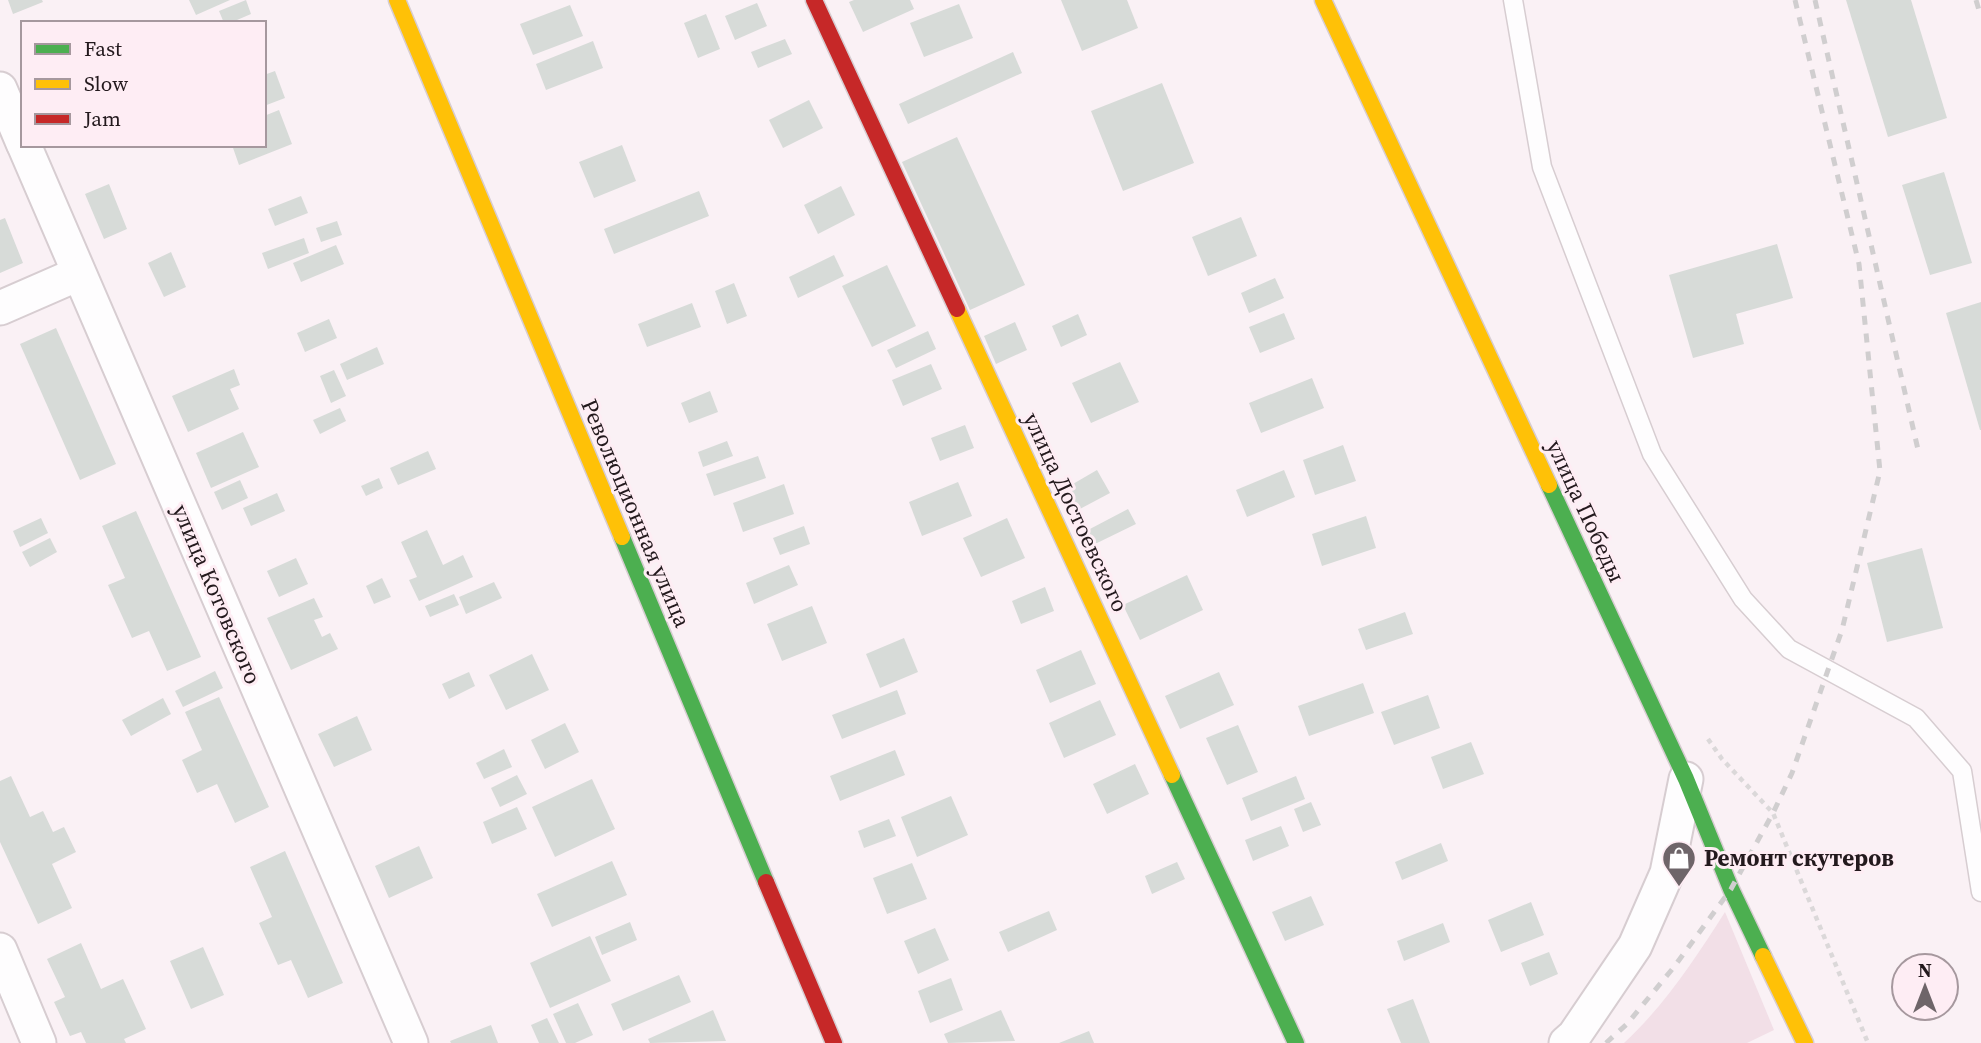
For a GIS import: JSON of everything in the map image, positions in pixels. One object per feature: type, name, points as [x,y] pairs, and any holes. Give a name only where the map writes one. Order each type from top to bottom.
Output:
[{"type":"street","name":"Революционная улица","points":[[397,0],[834,1043]]},
{"type":"street","name":"улица Достоевского","points":[[814,0],[1296,1043]]},
{"type":"street","name":"улица Победы","points":[[1323,0],[1686,779],[1795,1040]]},
{"type":"street","name":"улица Котовского","points":[[0,89],[21,139]]},
{"type":"street","name":"улица Котовского","points":[[24,147],[411,1043]]},
{"type":"street","points":[[0,308],[78,274]]},
{"type":"street","points":[[1566,1043],[1574,1036],[1635,946],[1667,873],[1686,779]]},
{"type":"street","points":[[0,950],[39,1043]]},
{"type":"lane","points":[[1513,0],[1542,167],[1652,454],[1743,599],[1789,649],[1916,718],[1962,771],[1981,892]]},
{"type":"path","points":[[1701,729],[1721,759],[1773,813],[1868,1043]]},
{"type":"shaded area","points":[[1725,912],[1774,1030],[1747,1043],[1624,1043],[1666,997]]},
{"type":"building","points":[[8,0],[42,0],[43,2],[13,14]]},
{"type":"building","points":[[189,0],[230,0],[196,15]]},
{"type":"building","points":[[246,0],[251,14],[235,21],[223,21],[219,11]]},
{"type":"building","points":[[910,0],[914,9],[863,32],[849,2]]},
{"type":"building","points":[[1061,0],[1127,0],[1138,28],[1082,51]]},
{"type":"building","points":[[1846,0],[1911,0],[1947,118],[1888,137]]},
{"type":"building","points":[[757,3],[767,26],[735,40],[725,16]]},
{"type":"building","points":[[959,4],[973,38],[924,57],[910,23]]},
{"type":"building","points":[[570,5],[583,36],[533,55],[520,24]]},
{"type":"building","points":[[706,14],[720,49],[698,58],[684,23]]},
{"type":"building","points":[[785,39],[792,54],[758,68],[751,52]]},
{"type":"building","points":[[593,41],[603,68],[546,90],[536,64]]},
{"type":"building","points":[[1013,52],[1022,73],[908,124],[899,104]]},
{"type":"building","points":[[275,71],[285,98],[266,105],[266,74]]},
{"type":"building","points":[[1162,83],[1194,163],[1123,191],[1091,111]]},
{"type":"building","points":[[809,100],[823,128],[783,148],[769,120]]},
{"type":"building","points":[[279,110],[292,144],[239,165],[233,147],[266,147],[266,115]]},
{"type":"building","points":[[957,137],[1025,285],[970,310],[902,162]]},
{"type":"building","points":[[622,145],[636,181],[594,198],[579,162]]},
{"type":"building","points":[[1944,172],[1972,263],[1930,275],[1902,185]]},
{"type":"building","points":[[109,184],[127,229],[104,239],[85,194]]},
{"type":"building","points":[[841,186],[855,215],[818,234],[804,205]]},
{"type":"building","points":[[699,191],[709,216],[614,254],[604,229]]},
{"type":"building","points":[[301,196],[308,213],[275,226],[268,209]]},
{"type":"building","points":[[1241,217],[1257,256],[1208,276],[1192,237]]},
{"type":"building","points":[[5,218],[23,263],[0,273],[0,220]]},
{"type":"building","points":[[337,221],[342,235],[321,242],[316,228]]},
{"type":"building","points":[[304,238],[309,253],[268,269],[262,253]]},
{"type":"building","points":[[1777,244],[1793,298],[1736,314],[1744,344],[1693,358],[1669,275]]},
{"type":"building","points":[[336,245],[344,264],[301,282],[293,263]]},
{"type":"building","points":[[171,252],[186,287],[164,297],[148,263]]},
{"type":"building","points":[[834,255],[844,276],[798,298],[789,277]]},
{"type":"building","points":[[887,265],[916,326],[872,347],[842,286]]},
{"type":"building","points":[[1275,278],[1284,298],[1249,313],[1241,293]]},
{"type":"building","points":[[734,283],[747,316],[727,324],[715,291]]},
{"type":"building","points":[[1981,302],[1981,430],[1980,430],[1946,313]]},
{"type":"building","points":[[692,303],[701,327],[647,347],[638,324]]},
{"type":"building","points":[[1284,313],[1295,339],[1260,353],[1249,327]]},
{"type":"building","points":[[1078,314],[1087,335],[1061,347],[1052,326]]},
{"type":"building","points":[[329,319],[337,338],[305,352],[297,333]]},
{"type":"building","points":[[1015,322],[1027,350],[996,364],[984,336]]},
{"type":"building","points":[[56,328],[116,464],[80,480],[20,344]]},
{"type":"building","points":[[928,331],[936,349],[896,368],[887,350]]},
{"type":"building","points":[[377,347],[384,364],[347,380],[340,364]]},
{"type":"building","points":[[1120,362],[1139,402],[1091,423],[1072,383]]},
{"type":"building","points":[[931,364],[942,389],[903,406],[892,380]]},
{"type":"building","points":[[234,369],[240,385],[230,389],[239,409],[188,432],[172,396]]},
{"type":"building","points":[[334,370],[346,396],[331,403],[320,376]]},
{"type":"building","points":[[1312,378],[1324,408],[1261,433],[1249,403]]},
{"type":"building","points":[[710,391],[718,412],[689,423],[681,403]]},
{"type":"building","points":[[340,408],[346,421],[320,434],[313,420]]},
{"type":"building","points":[[965,425],[974,448],[940,461],[931,438]]},
{"type":"building","points":[[243,432],[259,467],[211,488],[196,453]]},
{"type":"building","points":[[727,441],[733,456],[703,467],[698,452]]},
{"type":"building","points":[[1343,445],[1356,481],[1315,495],[1303,460]]},
{"type":"building","points":[[428,451],[436,469],[398,485],[390,468]]},
{"type":"building","points":[[758,456],[766,478],[714,496],[706,474]]},
{"type":"building","points":[[1097,470],[1110,493],[1078,510],[1066,488]]},
{"type":"building","points":[[1284,470],[1295,497],[1247,517],[1236,490]]},
{"type":"building","points":[[379,478],[383,488],[366,496],[361,486]]},
{"type":"building","points":[[240,480],[248,498],[222,510],[214,492]]},
{"type":"building","points":[[958,482],[972,516],[922,536],[909,502]]},
{"type":"building","points":[[784,484],[794,514],[743,532],[733,503]]},
{"type":"building","points":[[277,493],[285,511],[251,526],[243,508]]},
{"type":"building","points":[[1128,509],[1136,524],[1095,544],[1088,530]]},
{"type":"building","points":[[136,511],[201,657],[167,671],[149,631],[132,638],[108,585],[125,578],[102,526]]},
{"type":"building","points":[[1366,516],[1376,548],[1322,566],[1312,534]]},
{"type":"building","points":[[41,518],[48,533],[20,547],[13,531]]},
{"type":"building","points":[[1007,518],[1025,558],[981,577],[963,538]]},
{"type":"building","points":[[804,526],[810,544],[780,555],[773,538]]},
{"type":"building","points":[[427,530],[443,565],[463,555],[473,577],[419,601],[409,580],[417,577],[401,542]]},
{"type":"building","points":[[50,538],[57,552],[30,567],[22,552]]},
{"type":"building","points":[[1922,548],[1943,628],[1887,642],[1867,563]]},
{"type":"building","points":[[296,558],[308,584],[279,597],[267,571]]},
{"type":"building","points":[[789,565],[798,585],[754,604],[746,583]]},
{"type":"building","points":[[1187,575],[1203,610],[1140,640],[1123,605]]},
{"type":"building","points":[[382,578],[391,597],[374,604],[366,586]]},
{"type":"building","points":[[494,582],[502,598],[466,614],[459,597]]},
{"type":"building","points":[[1045,587],[1054,611],[1021,624],[1012,601]]},
{"type":"building","points":[[454,594],[459,605],[430,617],[425,606]]},
{"type":"building","points":[[314,598],[323,617],[314,620],[322,637],[330,633],[338,649],[291,670],[267,618]]},
{"type":"building","points":[[812,606],[827,643],[782,661],[767,624]]},
{"type":"building","points":[[1405,612],[1413,634],[1366,650],[1358,629]]},
{"type":"building","points":[[904,638],[918,672],[880,688],[866,654]]},
{"type":"building","points":[[1081,650],[1096,684],[1050,703],[1036,670]]},
{"type":"building","points":[[532,654],[549,690],[506,710],[489,675]]},
{"type":"building","points":[[215,671],[223,688],[183,707],[175,691]]},
{"type":"building","points":[[469,672],[475,686],[449,699],[442,684]]},
{"type":"building","points":[[1219,672],[1234,705],[1180,729],[1165,696]]},
{"type":"building","points":[[1363,683],[1374,713],[1309,736],[1298,706]]},
{"type":"building","points":[[897,690],[906,714],[842,739],[832,715]]},
{"type":"building","points":[[1428,695],[1440,728],[1394,745],[1381,712]]},
{"type":"building","points":[[219,697],[269,807],[235,823],[217,784],[197,793],[182,760],[202,750],[185,712]]},
{"type":"building","points":[[163,698],[171,714],[131,736],[122,720]]},
{"type":"building","points":[[1100,700],[1116,735],[1064,758],[1049,723]]},
{"type":"building","points":[[357,716],[372,750],[334,767],[318,734]]},
{"type":"building","points":[[565,723],[579,752],[545,769],[531,740]]},
{"type":"building","points":[[1238,725],[1258,772],[1227,785],[1206,738]]},
{"type":"building","points":[[1471,742],[1484,774],[1443,789],[1431,757]]},
{"type":"building","points":[[504,749],[512,767],[484,779],[476,763]]},
{"type":"building","points":[[895,750],[905,775],[840,801],[830,776]]},
{"type":"building","points":[[1135,764],[1149,794],[1107,814],[1093,784]]},
{"type":"building","points":[[517,775],[527,794],[500,807],[491,788]]},
{"type":"building","points":[[11,776],[30,817],[43,811],[53,832],[64,827],[76,852],[52,864],[72,908],[38,924],[0,842],[0,781]]},
{"type":"building","points":[[1296,776],[1305,799],[1251,821],[1242,798]]},
{"type":"building","points":[[592,779],[615,829],[555,857],[532,807]]},
{"type":"building","points":[[951,796],[968,835],[917,857],[901,817]]},
{"type":"building","points":[[1311,802],[1321,825],[1303,832],[1294,809]]},
{"type":"building","points":[[517,807],[527,829],[492,844],[483,822]]},
{"type":"building","points":[[889,819],[896,836],[864,848],[858,831]]},
{"type":"building","points":[[1281,826],[1289,846],[1253,861],[1245,840]]},
{"type":"building","points":[[1441,843],[1448,861],[1402,880],[1395,862]]},
{"type":"building","points":[[419,846],[433,878],[389,898],[375,866]]},
{"type":"building","points":[[285,851],[343,983],[308,998],[291,960],[278,965],[259,923],[272,917],[250,867]]},
{"type":"building","points":[[612,861],[627,895],[552,927],[537,894]]},
{"type":"building","points":[[1177,862],[1185,879],[1152,894],[1145,876]]},
{"type":"building","points":[[912,863],[927,899],[887,914],[873,878]]},
{"type":"building","points":[[1311,896],[1324,925],[1285,941],[1272,912]]},
{"type":"building","points":[[1531,902],[1544,935],[1501,952],[1488,920]]},
{"type":"building","points":[[1049,911],[1057,930],[1008,952],[999,932]]},
{"type":"building","points":[[630,922],[637,940],[602,955],[595,937]]},
{"type":"building","points":[[1443,923],[1450,942],[1404,961],[1397,941]]},
{"type":"building","points":[[935,928],[949,960],[918,974],[904,941]]},
{"type":"building","points":[[590,936],[611,981],[550,1008],[530,963]]},
{"type":"building","points":[[81,943],[101,989],[123,979],[146,1029],[124,1039],[126,1043],[86,1043],[81,1032],[70,1036],[54,1002],[65,997],[47,959]]},
{"type":"building","points":[[203,947],[224,995],[191,1009],[170,961]]},
{"type":"building","points":[[1549,952],[1558,974],[1530,986],[1521,963]]},
{"type":"building","points":[[679,975],[691,1002],[623,1031],[611,1004]]},
{"type":"building","points":[[951,978],[963,1010],[930,1023],[918,991]]},
{"type":"building","points":[[1413,999],[1430,1043],[1401,1043],[1387,1009]]},
{"type":"building","points":[[578,1003],[593,1035],[575,1043],[566,1043],[553,1014]]},
{"type":"building","points":[[713,1010],[726,1041],[650,1043],[648,1039]]},
{"type":"building","points":[[1001,1010],[1015,1041],[948,1043],[944,1034]]},
{"type":"building","points":[[547,1018],[559,1043],[539,1043],[531,1025]]},
{"type":"building","points":[[491,1025],[498,1043],[450,1041]]},
{"type":"building","points":[[1089,1031],[1094,1043],[1059,1043]]},
{"type":"railway","points":[[1606,1043],[1627,1024],[1674,967],[1731,889],[1773,813],[1792,773],[1842,630],[1880,471],[1859,264],[1795,0]]},
{"type":"railway","points":[[1815,0],[1919,454]]},
{"type":"railway","points":[[1976,0],[1981,17]]},
{"type":"traffic: fast","points":[[1549,485],[1686,779],[1731,889],[1763,956]]},
{"type":"traffic: fast","points":[[622,537],[766,882]]},
{"type":"traffic: fast","points":[[1172,775],[1296,1043]]},
{"type":"traffic: slow","points":[[397,0],[622,537]]},
{"type":"traffic: slow","points":[[1323,0],[1549,485]]},
{"type":"traffic: slow","points":[[957,309],[1172,775]]},
{"type":"traffic: slow","points":[[1763,956],[1805,1043]]},
{"type":"traffic: jam","points":[[814,0],[957,309]]},
{"type":"traffic: jam","points":[[766,882],[834,1043]]},
{"type":"place","name":"Ремонт скутеров","points":[[1679,888]]}]
